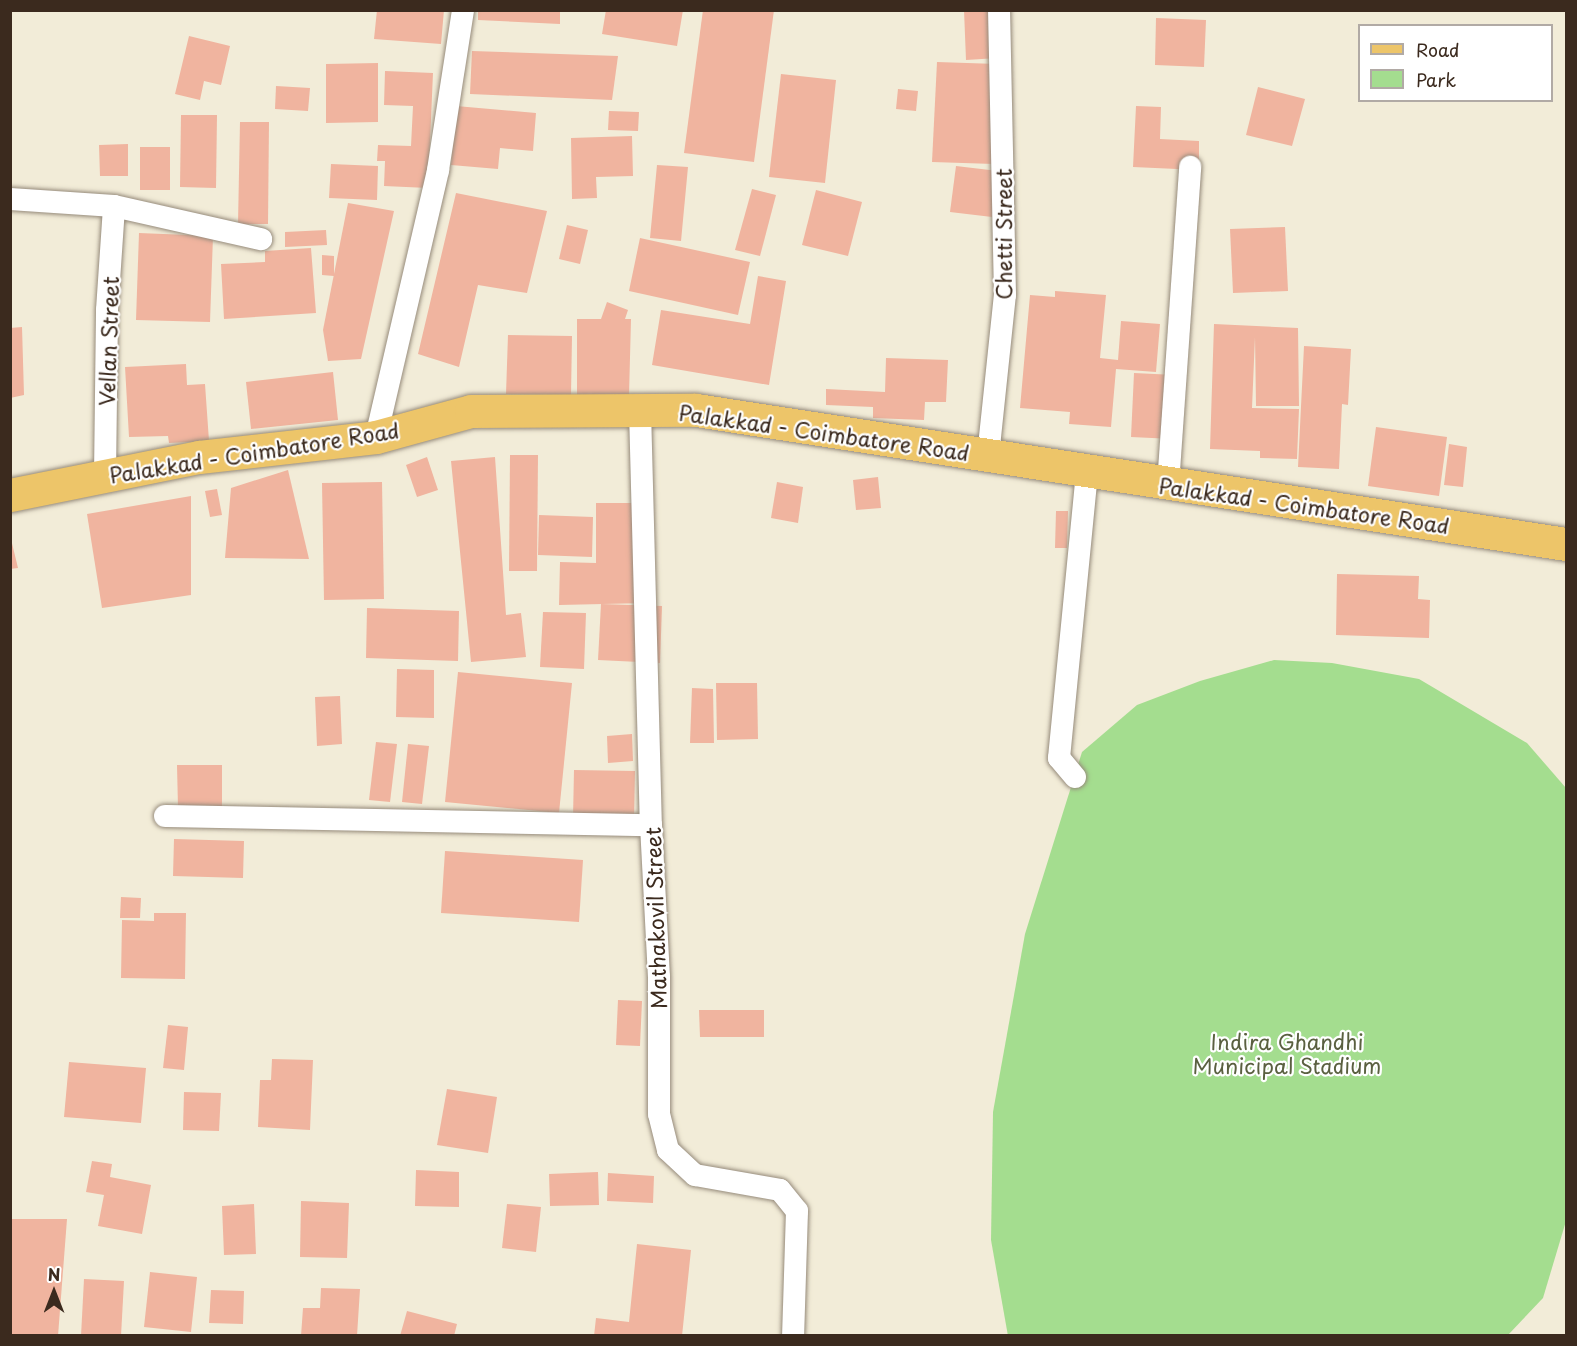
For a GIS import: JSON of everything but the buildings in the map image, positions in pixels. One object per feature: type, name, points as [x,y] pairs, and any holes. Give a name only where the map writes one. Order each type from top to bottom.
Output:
[{"type":"main road","name":"Palakkad - Coimbatore Road","points":[[10,495],[199,457],[376,436],[471,411],[696,410],[1168,485],[1566,544]]},
{"type":"street","points":[[376,436],[438,170],[463,10]]},
{"type":"street","name":"Chetti Street","points":[[987,456],[1005,295],[999,10]]},
{"type":"street","points":[[1168,485],[1190,167]]},
{"type":"street","points":[[10,199],[114,206],[261,239]]},
{"type":"street","name":"Vellan Street","points":[[105,476],[107,310],[114,206]]},
{"type":"street","name":"Mathakovil Street","points":[[640,410],[651,825],[659,977],[659,1114],[668,1150],[696,1175],[780,1190],[797,1211],[793,1335]]},
{"type":"street","points":[[1074,777],[1059,758],[1087,472]]},
{"type":"street","points":[[165,816],[651,825]]},
{"type":"green space","name":"Indira Ghandhi Municipal Stadium","points":[[1274,660],[1332,663],[1419,679],[1527,743],[1566,788],[1566,1221],[1543,1298],[1508,1335],[1008,1336],[991,1240],[993,1112],[1025,934],[1082,752],[1137,705],[1200,681]]}]
